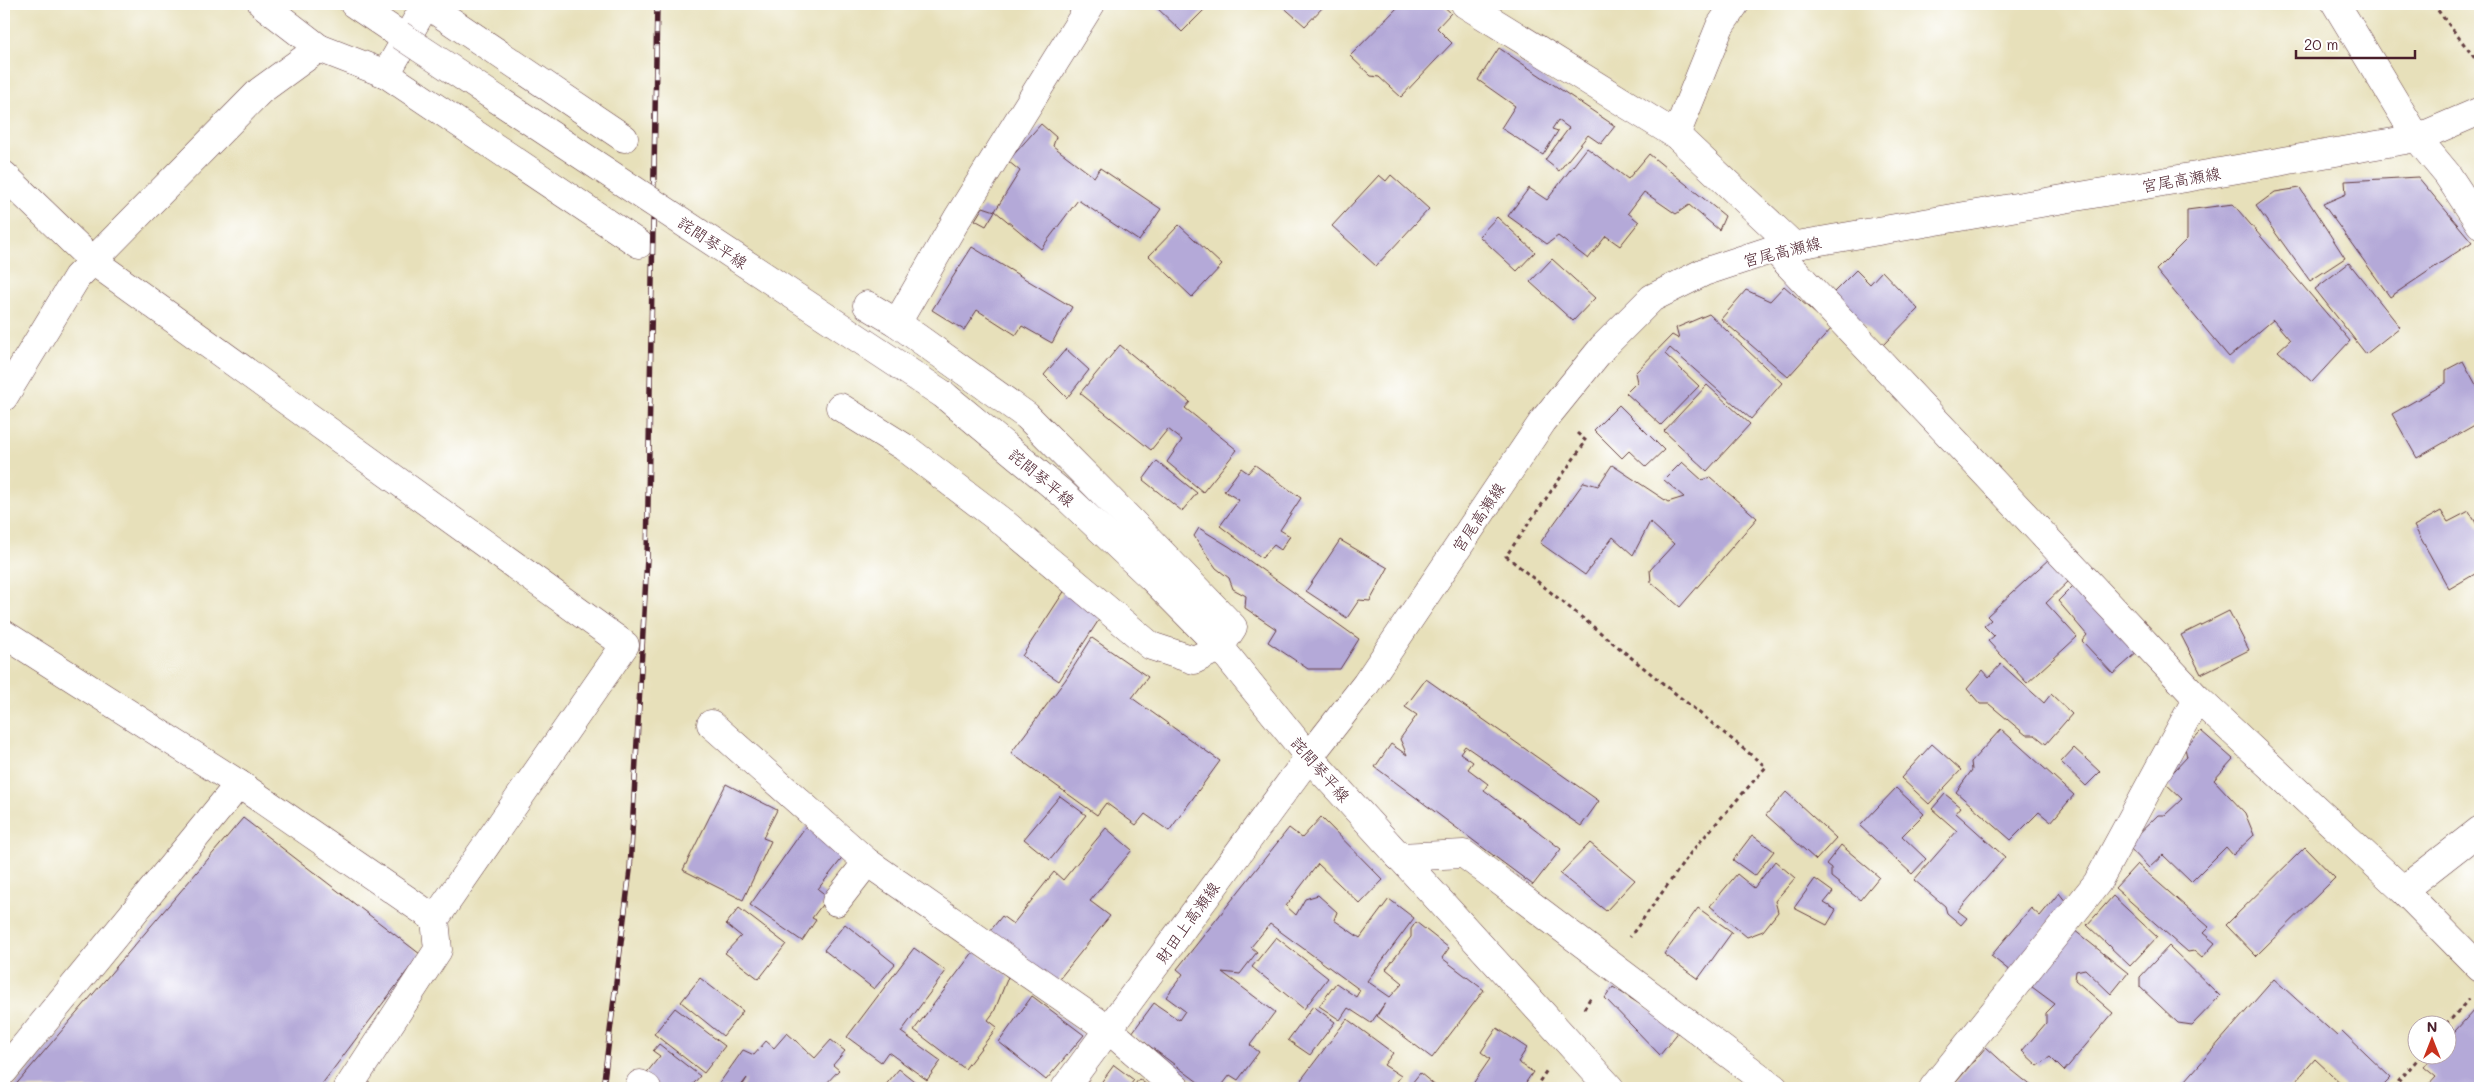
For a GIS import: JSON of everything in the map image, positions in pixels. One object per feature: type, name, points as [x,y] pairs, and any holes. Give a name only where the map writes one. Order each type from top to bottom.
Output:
[{"type":"street","points":[[262,4],[319,48],[386,74],[639,244]]},
{"type":"street","name":"詫間琴平線","points":[[354,4],[944,395],[1063,494],[1152,578],[1220,647],[1309,757],[1566,1042],[1610,1088]]},
{"type":"street","points":[[386,74],[427,4],[624,138]]},
{"type":"street","points":[[897,323],[957,219],[1091,4]]},
{"type":"street","points":[[1465,4],[1676,135],[1784,248],[2197,698],[2403,890],[2477,980]]},
{"type":"street","points":[[1676,135],[1720,26],[1735,4]]},
{"type":"street","points":[[2336,4],[2417,138],[2447,174],[2480,224]]},
{"type":"street","points":[[4,397],[77,277],[260,91],[319,48]]},
{"type":"street","name":"宮尾高瀬線","points":[[1309,757],[1366,684],[1552,409],[1603,347],[1652,298],[1704,272],[1784,248],[2417,138],[2480,111]]},
{"type":"street","points":[[4,175],[93,261],[625,645],[435,919],[438,950],[348,1088]]},
{"type":"street","points":[[840,407],[904,447],[1004,523],[1151,646],[1194,660],[1220,647],[1233,628],[1027,416],[897,323],[867,305]]},
{"type":"street","points":[[4,634],[239,784],[435,919]]},
{"type":"street","points":[[1933,1088],[2097,883],[2197,698]]},
{"type":"street","points":[[711,724],[867,862],[1108,1029],[1176,1088]]},
{"type":"street","name":"財田上高瀬線","points":[[1065,1088],[1309,757]]},
{"type":"street","points":[[4,1072],[239,784]]},
{"type":"street","points":[[2403,890],[2480,830]]},
{"type":"street","points":[[1399,856],[1464,854],[1774,1088]]},
{"type":"street","points":[[836,902],[867,862]]},
{"type":"path","points":[[2433,4],[2480,65]]},
{"type":"path","points":[[1552,409],[1586,441],[1506,556],[1766,767],[1692,851],[1610,964],[1566,1042]]},
{"type":"path","points":[[2454,1014],[2477,980]]},
{"type":"path","points":[[2393,1088],[2413,1064]]},
{"type":"building","points":[[1153,4],[1224,4],[1221,7],[1208,6],[1182,32]]},
{"type":"building","points":[[1280,4],[1326,4],[1305,26]]},
{"type":"building","points":[[1401,4],[1441,4],[1451,13],[1437,28],[1452,43],[1401,97],[1379,77],[1371,76],[1350,56]]},
{"type":"building","points":[[1499,48],[1615,126],[1601,144],[1588,135],[1559,171],[1545,160],[1569,128],[1558,120],[1552,129],[1558,131],[1543,155],[1501,128],[1515,106],[1478,80]]},
{"type":"building","points":[[1041,124],[1056,137],[1053,146],[1094,177],[1100,168],[1161,209],[1139,241],[1078,200],[1041,249],[995,211],[1020,171],[1008,161]]},
{"type":"building","points":[[1587,148],[1628,179],[1649,154],[1725,216],[1719,230],[1689,205],[1676,214],[1644,192],[1628,213],[1639,222],[1620,246],[1606,236],[1588,259],[1558,236],[1547,244],[1508,216],[1529,188],[1547,200]]},
{"type":"building","points":[[1379,175],[1386,181],[1391,175],[1429,209],[1376,266],[1332,226]]},
{"type":"building","points":[[2418,177],[2472,242],[2390,297],[2323,204],[2346,194],[2345,181]]},
{"type":"building","points":[[2300,188],[2345,258],[2310,281],[2256,206],[2275,192]]},
{"type":"building","points":[[2233,204],[2350,341],[2312,382],[2278,351],[2290,340],[2273,320],[2229,357],[2156,270],[2187,239],[2187,210]]},
{"type":"building","points":[[983,207],[995,211],[986,226],[975,220]]},
{"type":"building","points":[[1497,217],[1535,252],[1517,271],[1479,236]]},
{"type":"building","points":[[1179,225],[1222,265],[1192,297],[1149,256]]},
{"type":"building","points":[[972,247],[1072,307],[1052,343],[1022,326],[1016,335],[977,310],[964,330],[932,310]]},
{"type":"building","points":[[1552,259],[1595,298],[1573,321],[1530,282]]},
{"type":"building","points":[[2349,263],[2400,327],[2366,354],[2315,289]]},
{"type":"building","points":[[1856,270],[1870,284],[1882,271],[1918,309],[1883,345],[1833,293]]},
{"type":"building","points":[[1784,286],[1832,328],[1788,377],[1721,319],[1746,290],[1770,301]]},
{"type":"building","points":[[1709,314],[1782,383],[1751,419],[1670,348],[1665,354],[1699,386],[1661,425],[1626,393],[1637,382],[1635,373],[1672,335],[1679,339],[1676,328]]},
{"type":"building","points":[[1120,345],[1190,402],[1185,408],[1237,450],[1203,492],[1167,462],[1182,440],[1168,429],[1151,450],[1080,393]]},
{"type":"building","points":[[1066,349],[1089,370],[1067,398],[1044,375]]},
{"type":"building","points":[[2463,361],[2480,392],[2480,422],[2417,458],[2392,414],[2446,383],[2446,370]]},
{"type":"building","points":[[1707,385],[1750,424],[1707,471],[1664,431]]},
{"type":"building","points":[[1619,405],[1664,450],[1646,467],[1629,451],[1622,458],[1594,430]]},
{"type":"building","points":[[1157,461],[1197,493],[1182,511],[1143,480]]},
{"type":"building","points":[[1682,462],[1702,480],[1710,477],[1757,518],[1680,607],[1651,582],[1650,570],[1674,544],[1650,522],[1633,555],[1613,537],[1585,575],[1540,543],[1584,482],[1598,486],[1612,465],[1668,502],[1684,497],[1664,480]]},
{"type":"building","points":[[1255,465],[1301,498],[1280,530],[1290,536],[1281,550],[1274,545],[1262,558],[1220,526],[1239,500],[1224,491],[1241,468],[1248,473]]},
{"type":"building","points":[[2441,511],[2448,522],[2469,511],[2480,530],[2480,571],[2449,589],[2414,526]]},
{"type":"building","points":[[1199,528],[1230,547],[1359,639],[1340,669],[1308,669],[1268,642],[1276,629],[1245,608],[1246,596],[1233,589],[1229,578],[1216,568],[1194,536]]},
{"type":"building","points":[[1340,540],[1388,568],[1370,601],[1359,600],[1347,618],[1306,591]]},
{"type":"building","points":[[2050,558],[2070,580],[2046,603],[2077,637],[2027,683],[1988,641],[1994,636],[1984,626],[1991,620],[1987,616]]},
{"type":"building","points":[[2074,585],[2139,651],[2113,674],[2082,641],[2087,635],[2058,601]]},
{"type":"building","points":[[1067,587],[1104,612],[1059,681],[1022,656]]},
{"type":"building","points":[[2229,611],[2249,650],[2201,674],[2181,635]]},
{"type":"building","points":[[1092,638],[1148,677],[1132,698],[1220,761],[1169,831],[1145,814],[1136,825],[1106,803],[1097,815],[1011,753],[1066,679]]},
{"type":"building","points":[[2001,664],[2044,703],[2051,694],[2072,714],[2046,744],[2035,735],[2026,735],[1989,704],[1980,704],[1967,689],[1983,670],[1989,677]]},
{"type":"building","points":[[1426,679],[1599,801],[1581,826],[1465,746],[1460,753],[1473,762],[1468,769],[1488,784],[1484,790],[1561,849],[1533,885],[1375,767],[1391,744],[1407,755],[1400,739],[1417,715],[1405,707]]},
{"type":"building","points":[[2001,729],[2074,795],[2051,822],[2039,812],[2011,840],[1956,792],[1972,770],[1971,762]]},
{"type":"building","points":[[2201,731],[2233,759],[2214,780],[2245,813],[2254,835],[2233,855],[2226,847],[2191,882],[2163,855],[2149,868],[2127,845],[2158,815],[2165,815],[2182,799],[2164,782],[2187,757],[2185,748]]},
{"type":"building","points":[[1932,744],[1961,770],[1929,804],[1901,778]]},
{"type":"building","points":[[2074,748],[2100,772],[2086,786],[2061,762]]},
{"type":"building","points":[[726,784],[777,810],[763,838],[771,841],[743,900],[683,870]]},
{"type":"building","points":[[1896,788],[1924,814],[1902,836],[1926,859],[1912,874],[1860,826]]},
{"type":"building","points":[[1786,792],[1836,838],[1816,860],[1766,815]]},
{"type":"building","points":[[1945,794],[1961,807],[1956,813],[2005,857],[1958,911],[1967,918],[1961,925],[1947,913],[1945,906],[1914,880],[1957,831],[1932,809]]},
{"type":"building","points":[[1060,796],[1086,815],[1050,860],[1024,839]]},
{"type":"building","points":[[1321,817],[1383,880],[1360,904],[1318,864],[1286,906],[1296,915],[1305,899],[1318,895],[1337,912],[1334,920],[1360,938],[1389,899],[1414,918],[1367,981],[1390,997],[1403,983],[1386,969],[1411,937],[1411,929],[1416,922],[1449,948],[1442,958],[1484,990],[1432,1058],[1377,1016],[1385,1003],[1371,1023],[1348,1008],[1340,1020],[1319,1006],[1336,983],[1356,997],[1360,990],[1270,924],[1251,947],[1257,952],[1240,974],[1222,972],[1275,1012],[1250,1045],[1259,1052],[1238,1080],[1230,1075],[1220,1088],[1206,1088],[1132,1033],[1154,1003],[1179,1020],[1185,1011],[1166,997],[1183,974],[1177,969],[1289,828],[1302,838]]},
{"type":"building","points":[[243,818],[420,954],[319,1088],[13,1088]]},
{"type":"building","points":[[806,826],[844,856],[818,889],[828,897],[812,918],[816,920],[802,941],[750,905]]},
{"type":"building","points":[[1106,828],[1132,850],[1090,901],[1110,916],[1056,983],[990,931],[1002,916],[1013,924],[1054,872],[1063,880]]},
{"type":"building","points":[[1752,835],[1774,851],[1755,876],[1733,860]]},
{"type":"building","points":[[1590,843],[1635,880],[1606,911],[1560,874]]},
{"type":"building","points":[[1841,845],[1879,877],[1860,900],[1831,877],[1831,868],[1826,864]]},
{"type":"building","points":[[2305,847],[2335,878],[2256,956],[2226,925]]},
{"type":"building","points":[[1775,861],[1795,878],[1775,901],[1778,912],[1763,931],[1747,937],[1710,906],[1737,874],[1754,888]]},
{"type":"building","points":[[2137,864],[2209,927],[2203,933],[2215,943],[2202,958],[2194,951],[2188,952],[2115,888]]},
{"type":"building","points":[[1815,879],[1833,892],[1824,903],[1836,910],[1827,925],[1794,908]]},
{"type":"building","points":[[2059,893],[2066,902],[2010,971],[1991,956],[2031,908],[2040,916]]},
{"type":"building","points":[[2113,896],[2157,937],[2130,966],[2087,925]]},
{"type":"building","points":[[739,908],[786,944],[759,979],[725,953],[741,936],[726,924]]},
{"type":"building","points":[[1698,908],[1732,932],[1698,979],[1664,954]]},
{"type":"building","points":[[845,924],[895,964],[874,989],[824,950]]},
{"type":"building","points":[[2074,930],[2128,973],[2111,994],[2085,969],[2076,971],[2075,980],[2113,1013],[2064,1071],[2050,1057],[2038,1066],[2022,1051],[2046,1023],[2046,1013],[2055,1004],[2032,987]]},
{"type":"building","points":[[1276,937],[1328,978],[1304,1009],[1252,967]]},
{"type":"building","points":[[2169,946],[2220,996],[2192,1025],[2178,1023],[2140,987],[2140,977]]},
{"type":"building","points":[[914,948],[946,971],[901,1032],[941,1061],[927,1080],[888,1052],[881,1062],[847,1037]]},
{"type":"building","points":[[974,951],[1008,977],[994,1012],[988,1020],[997,1027],[965,1069],[914,1030]]},
{"type":"building","points":[[700,978],[743,1011],[723,1036],[681,1002]]},
{"type":"building","points":[[2274,979],[2337,1036],[2342,1031],[2391,1078],[2381,1088],[2346,1088],[2315,1059],[2290,1088],[2219,1088],[2212,1083],[2207,1088],[2179,1088]]},
{"type":"building","points":[[1613,987],[1680,1030],[1660,1055],[1605,998]]},
{"type":"building","points":[[1032,996],[1084,1035],[1046,1080],[999,1042]]},
{"type":"building","points":[[1313,1006],[1335,1022],[1310,1055],[1288,1040]]},
{"type":"building","points":[[675,1008],[725,1046],[704,1073],[654,1034]]},
{"type":"building","points":[[2475,1009],[2480,1013],[2480,1088],[2452,1088],[2448,1085],[2445,1088],[2426,1088],[2436,1077],[2424,1067],[2427,1064],[2456,1064],[2456,1030]]},
{"type":"building","points":[[1347,1019],[1393,1053],[1384,1065],[1401,1076],[1392,1088],[1295,1088]]},
{"type":"building","points":[[1497,1028],[1527,1048],[1518,1062],[1533,1072],[1522,1088],[1470,1088],[1490,1059],[1481,1052]]},
{"type":"building","points":[[787,1033],[815,1058],[831,1040],[845,1051],[833,1065],[839,1070],[824,1086],[826,1088],[741,1088],[747,1078],[739,1088],[716,1088],[743,1050],[754,1055],[766,1041],[774,1048]]},
{"type":"building","points":[[659,1044],[700,1076],[690,1088],[660,1088],[644,1076],[660,1056],[653,1051]]},
{"type":"building","points":[[1986,1047],[2008,1067],[2034,1088],[1951,1088]]},
{"type":"building","points":[[1114,1065],[1134,1080],[1128,1088],[1097,1088]]},
{"type":"building","points":[[899,1069],[923,1088],[883,1088]]},
{"type":"building","points":[[1420,1073],[1438,1088],[1413,1088],[1412,1083]]},
{"type":"building","points":[[1139,1079],[1151,1088],[1132,1088]]},
{"type":"railway","points":[[603,1088],[630,870],[647,558],[657,4]]}]
